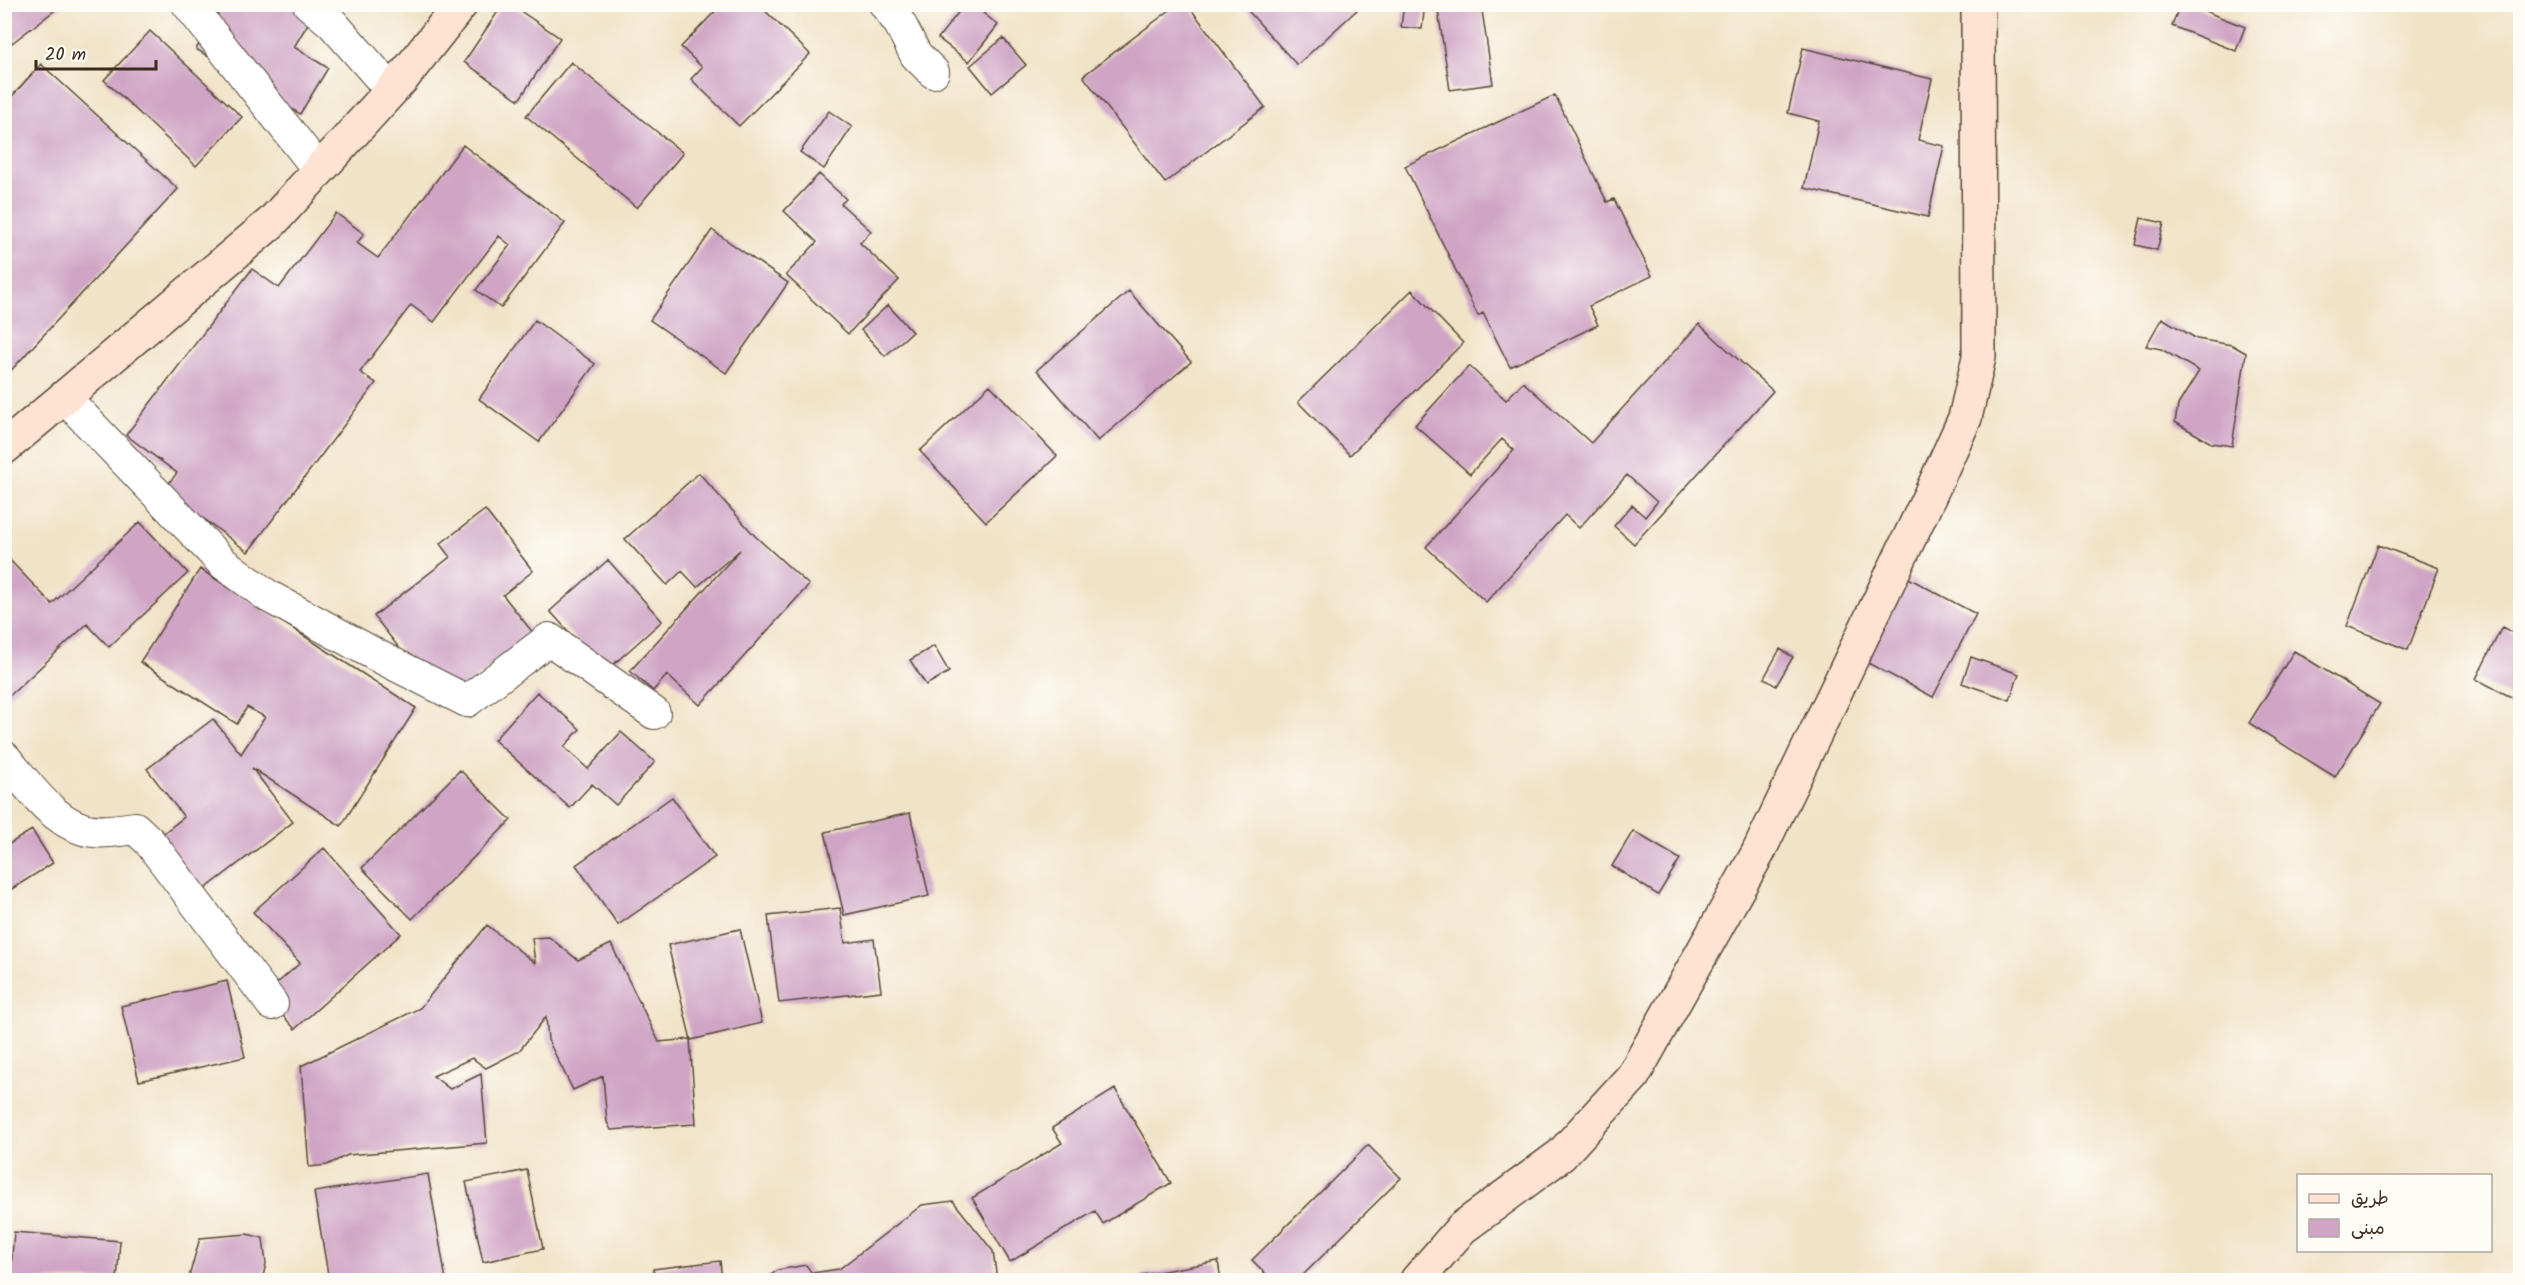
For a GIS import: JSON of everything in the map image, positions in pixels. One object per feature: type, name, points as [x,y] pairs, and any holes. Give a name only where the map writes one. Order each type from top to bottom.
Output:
[{"type":"street","points":[[188,4],[319,170]]},
{"type":"street","points":[[309,4],[332,23],[391,90]]},
{"type":"street","points":[[4,448],[272,222],[391,90],[461,4]]},
{"type":"street","points":[[885,4],[900,24],[916,55],[933,72]]},
{"type":"street","points":[[1417,1281],[1462,1228],[1561,1155],[1633,1076],[1758,853],[1965,418],[1979,357],[1978,4]]},
{"type":"street","points":[[64,397],[223,563],[268,596],[376,655],[467,701],[549,639],[654,713]]},
{"type":"street","points":[[4,757],[33,792],[61,818],[84,829],[110,831],[135,828],[149,841],[272,1004]]},
{"type":"building","points":[[4,4],[63,4],[12,43],[4,32]]},
{"type":"building","points":[[224,4],[302,4],[315,12],[294,47],[328,68],[300,114],[196,49]]},
{"type":"building","points":[[503,4],[510,4],[560,38],[519,100],[464,62]]},
{"type":"building","points":[[722,4],[758,4],[810,54],[739,126],[691,79],[702,67],[681,47]]},
{"type":"building","points":[[965,4],[972,4],[998,25],[969,62],[938,38]]},
{"type":"building","points":[[1178,4],[1187,4],[1265,107],[1165,183],[1083,76]]},
{"type":"building","points":[[1242,4],[1352,4],[1357,10],[1297,65]]},
{"type":"building","points":[[1404,4],[1425,4],[1422,29],[1401,27]]},
{"type":"building","points":[[1437,4],[1481,4],[1493,84],[1450,90]]},
{"type":"building","points":[[2180,4],[2187,4],[2245,27],[2236,51],[2172,26]]},
{"type":"building","points":[[150,31],[242,117],[196,166],[104,80]]},
{"type":"building","points":[[1003,38],[1026,65],[992,93],[970,66]]},
{"type":"building","points":[[1803,48],[1932,79],[1918,140],[1944,146],[1928,217],[1804,188],[1819,121],[1788,113]]},
{"type":"building","points":[[571,62],[683,153],[637,208],[526,116]]},
{"type":"building","points":[[41,64],[178,189],[4,378],[4,99],[7,102]]},
{"type":"building","points":[[1555,95],[1607,202],[1614,199],[1652,276],[1589,306],[1598,325],[1510,367],[1483,313],[1478,316],[1405,166]]},
{"type":"building","points":[[829,111],[852,127],[824,169],[800,152]]},
{"type":"building","points":[[463,145],[565,223],[501,308],[476,290],[510,245],[499,236],[434,322],[411,305],[360,372],[376,383],[248,552],[196,513],[161,493],[177,473],[126,435],[252,269],[279,288],[336,213],[364,234],[357,243],[378,258]]},
{"type":"building","points":[[819,174],[846,199],[841,204],[871,231],[860,243],[899,280],[848,334],[786,275],[817,242],[784,211]]},
{"type":"building","points":[[2141,218],[2164,223],[2157,250],[2135,245]]},
{"type":"building","points":[[712,230],[788,283],[726,373],[650,320]]},
{"type":"building","points":[[1412,290],[1463,343],[1350,455],[1298,402]]},
{"type":"building","points":[[1129,291],[1191,362],[1098,441],[1037,370]]},
{"type":"building","points":[[888,305],[912,332],[885,356],[861,330]]},
{"type":"building","points":[[2162,318],[2197,339],[2232,345],[2246,353],[2232,446],[2211,443],[2175,422],[2178,405],[2199,371],[2161,349],[2146,346]]},
{"type":"building","points":[[535,320],[595,364],[539,442],[479,399]]},
{"type":"building","points":[[1699,324],[1773,391],[1634,544],[1614,526],[1632,505],[1645,517],[1657,502],[1627,475],[1579,528],[1565,515],[1486,602],[1426,547],[1514,450],[1502,439],[1470,474],[1415,425],[1469,366],[1506,400],[1523,382],[1591,443]]},
{"type":"building","points":[[990,385],[1057,456],[986,522],[920,451]]},
{"type":"building","points":[[699,473],[755,536],[809,585],[700,705],[667,675],[653,691],[630,671],[740,550],[697,587],[682,571],[667,585],[625,539]]},
{"type":"building","points":[[485,510],[533,571],[503,595],[534,634],[443,704],[374,616],[450,557],[440,544]]},
{"type":"building","points":[[140,522],[188,573],[109,647],[87,624],[4,701],[4,554],[52,604]]},
{"type":"building","points":[[2378,545],[2439,568],[2408,650],[2347,626]]},
{"type":"building","points":[[608,560],[662,621],[605,672],[550,611]]},
{"type":"building","points":[[200,569],[416,708],[341,826],[252,768],[293,822],[193,898],[151,843],[184,817],[147,769],[213,719],[241,754],[265,717],[247,707],[237,724],[140,662]]},
{"type":"building","points":[[1901,574],[1976,614],[1933,697],[1858,658]]},
{"type":"building","points":[[2502,627],[2520,637],[2519,701],[2476,679]]},
{"type":"building","points":[[934,646],[949,672],[926,685],[910,660]]},
{"type":"building","points":[[1780,649],[1793,657],[1776,686],[1764,678]]},
{"type":"building","points":[[2294,651],[2380,704],[2335,777],[2249,723]]},
{"type":"building","points":[[1971,657],[2019,674],[2010,700],[1962,683]]},
{"type":"building","points":[[537,692],[580,729],[564,747],[588,769],[621,732],[655,762],[616,805],[592,784],[570,808],[494,740]]},
{"type":"building","points":[[460,770],[511,820],[412,919],[362,868]]},
{"type":"building","points":[[672,797],[715,857],[618,925],[576,865]]},
{"type":"building","points":[[910,813],[929,896],[844,915],[825,832]]},
{"type":"building","points":[[32,830],[53,863],[4,894],[4,847]]},
{"type":"building","points":[[1633,831],[1680,859],[1658,895],[1612,866]]},
{"type":"building","points":[[324,848],[401,934],[295,1029],[264,995],[300,963],[253,912]]},
{"type":"building","points":[[840,908],[845,943],[874,939],[881,991],[779,1003],[768,916]]},
{"type":"building","points":[[487,925],[535,963],[532,938],[549,937],[578,960],[611,944],[659,1042],[690,1039],[696,1124],[611,1130],[607,1122],[603,1076],[573,1090],[548,1040],[546,1017],[519,1051],[486,1068],[472,1058],[433,1076],[450,1089],[481,1074],[487,1143],[348,1155],[327,1165],[309,1167],[301,1066],[420,1008]]},
{"type":"building","points":[[740,929],[762,1023],[691,1040],[668,945]]},
{"type":"building","points":[[227,981],[245,1057],[139,1081],[121,1006]]},
{"type":"building","points":[[1115,1089],[1171,1183],[1103,1224],[1095,1211],[1010,1262],[972,1198],[1062,1143],[1052,1128]]},
{"type":"building","points":[[1368,1145],[1401,1178],[1298,1280],[1272,1280],[1252,1260]]},
{"type":"building","points":[[527,1170],[543,1249],[483,1262],[466,1182]]},
{"type":"building","points":[[428,1174],[446,1280],[329,1280],[314,1192]]},
{"type":"building","points":[[953,1201],[993,1251],[997,1280],[764,1280],[778,1270],[806,1265],[812,1273],[839,1269],[922,1205]]},
{"type":"building","points":[[14,1232],[120,1241],[117,1280],[10,1280]]},
{"type":"building","points":[[247,1234],[263,1238],[266,1264],[262,1280],[188,1280],[200,1238]]},
{"type":"building","points":[[720,1261],[722,1280],[655,1280],[653,1269]]},
{"type":"building","points":[[1218,1261],[1221,1280],[1143,1280],[1142,1275]]}]
